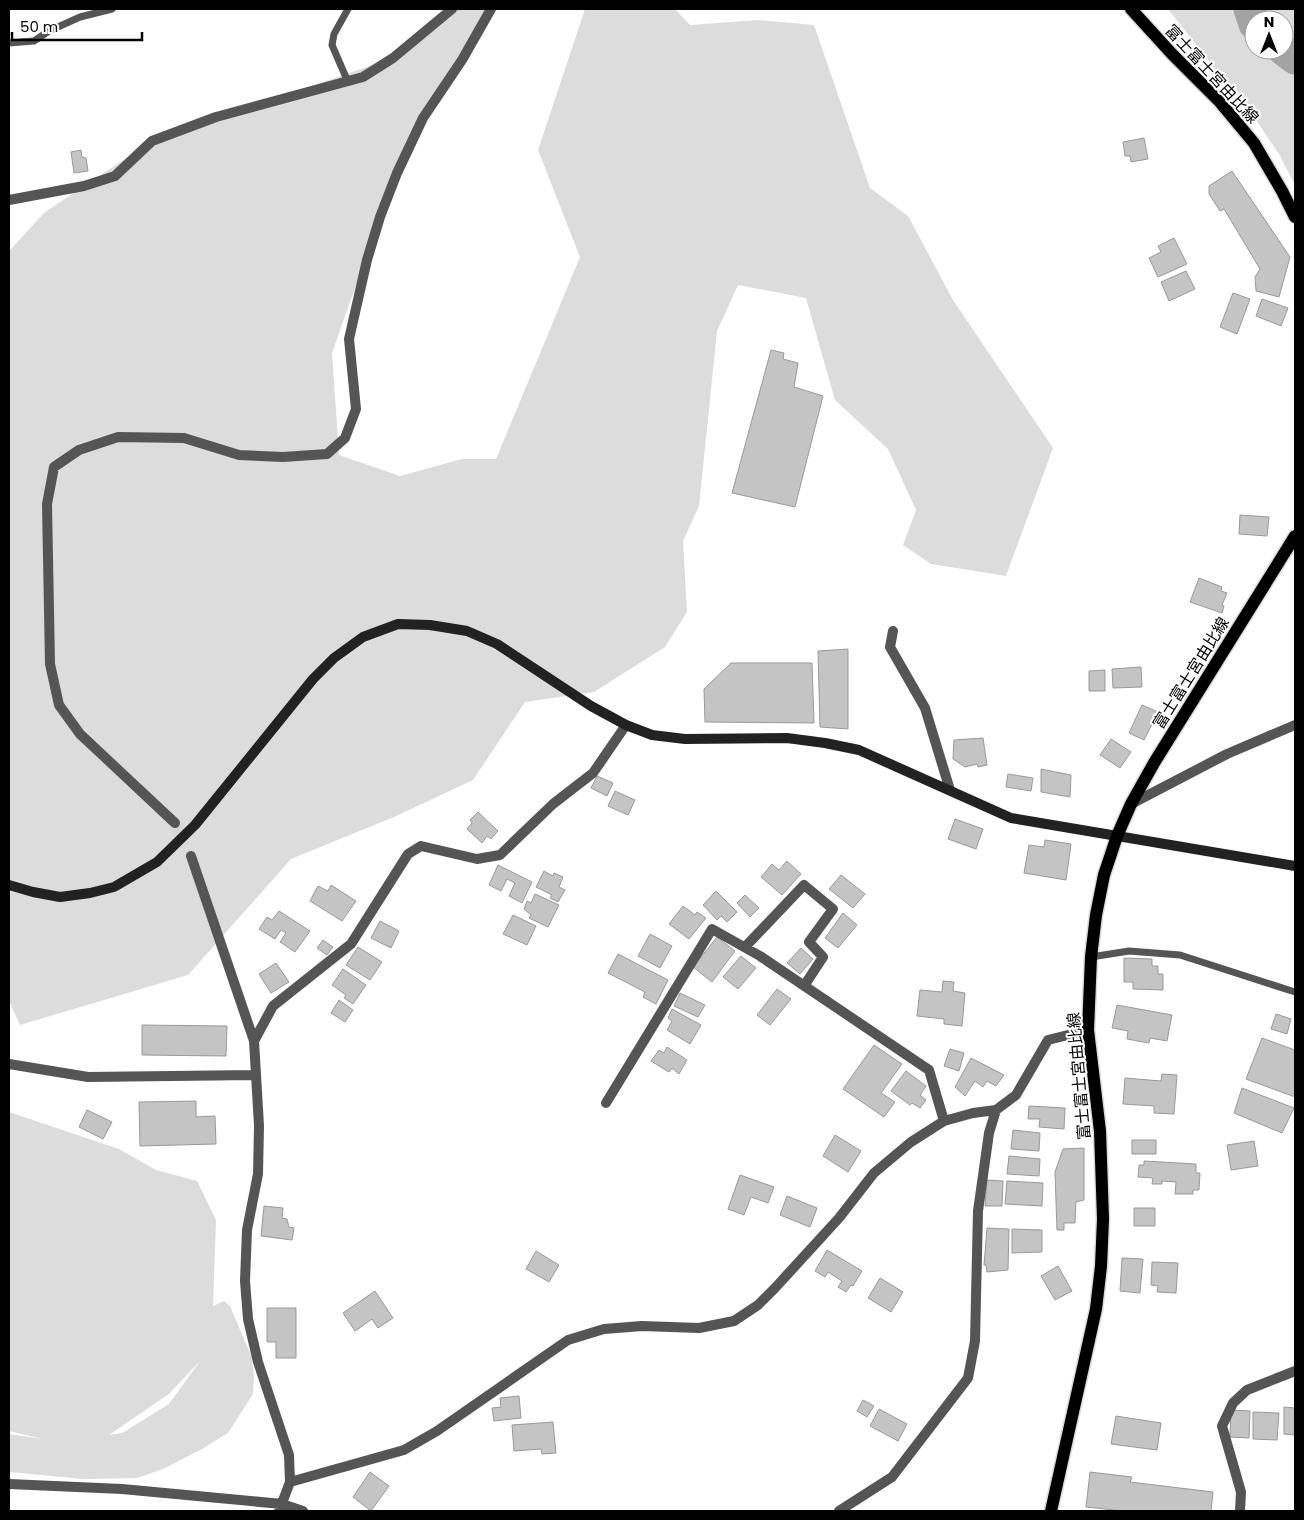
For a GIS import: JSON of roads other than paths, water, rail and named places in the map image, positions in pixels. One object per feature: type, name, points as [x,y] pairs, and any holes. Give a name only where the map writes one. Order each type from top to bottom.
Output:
[{"type":"main road","name":"富士富士宮由比線","points":[[1131,9],[1219,101],[1254,143],[1282,190],[1295,217]]},
{"type":"main road","name":"富士富士宮由比線","points":[[1051,1511],[1096,1309],[1101,1266],[1103,1219],[1100,1131],[1088,1030],[1091,957],[1096,915],[1104,875],[1117,836],[1131,804],[1295,536]]},
{"type":"street","points":[[9,200],[84,186],[115,176],[152,142],[216,117],[363,77],[394,58],[452,9]]},
{"type":"street","points":[[175,823],[80,734],[59,705],[50,664],[47,504],[54,467],[79,450],[118,437],[184,438],[239,455],[283,457],[327,454],[345,438],[356,409],[349,339],[367,260],[380,217],[397,173],[423,118],[462,60],[491,9]]},
{"type":"street","points":[[9,885],[33,892],[60,896],[90,893],[114,887],[158,862],[195,825],[313,679],[334,658],[363,636],[398,624],[430,625],[467,631],[497,644],[591,706],[626,725],[652,734],[685,739],[787,738],[825,743],[859,750],[1011,818],[1295,866]]},
{"type":"street","points":[[893,631],[890,647],[925,708],[950,790]]},
{"type":"street","points":[[254,1041],[273,1006],[351,944],[408,854],[421,846],[477,859],[500,855],[553,804],[593,773],[626,725]]},
{"type":"street","points":[[1131,804],[1228,754],[1295,725]]},
{"type":"street","points":[[191,856],[254,1041],[258,1174],[247,1230],[245,1281],[247,1309],[258,1362],[289,1455],[290,1482],[281,1508]]},
{"type":"street","points":[[745,947],[804,885],[833,909],[809,942],[823,956],[804,986]]},
{"type":"street","points":[[606,1103],[712,928],[745,947],[929,1070],[944,1121]]},
{"type":"street","points":[[290,1482],[404,1450],[444,1427],[568,1340],[604,1329],[642,1326],[699,1328],[734,1321],[758,1305],[775,1288],[839,1218],[874,1173],[911,1142],[944,1121],[973,1113],[996,1110],[1016,1096],[1048,1040],[1088,1030]]},
{"type":"street","points":[[9,1064],[88,1077],[256,1075]]},
{"type":"street","points":[[839,1511],[892,1477],[968,1378],[975,1341],[978,1211],[989,1133],[996,1110]]},
{"type":"street","points":[[1240,1511],[1241,1492],[1222,1426],[1233,1402],[1247,1390],[1295,1371]]},
{"type":"street","points":[[9,1484],[122,1489],[303,1511]]},
{"type":"lane","points":[[9,44],[34,41],[49,31],[80,17],[112,9]]},
{"type":"lane","points":[[348,9],[334,34],[332,45],[348,82]]},
{"type":"lane","points":[[1091,957],[1130,951],[1180,955],[1295,992]]},
{"type":"tunnel","points":[[175,823],[191,856]]}]
